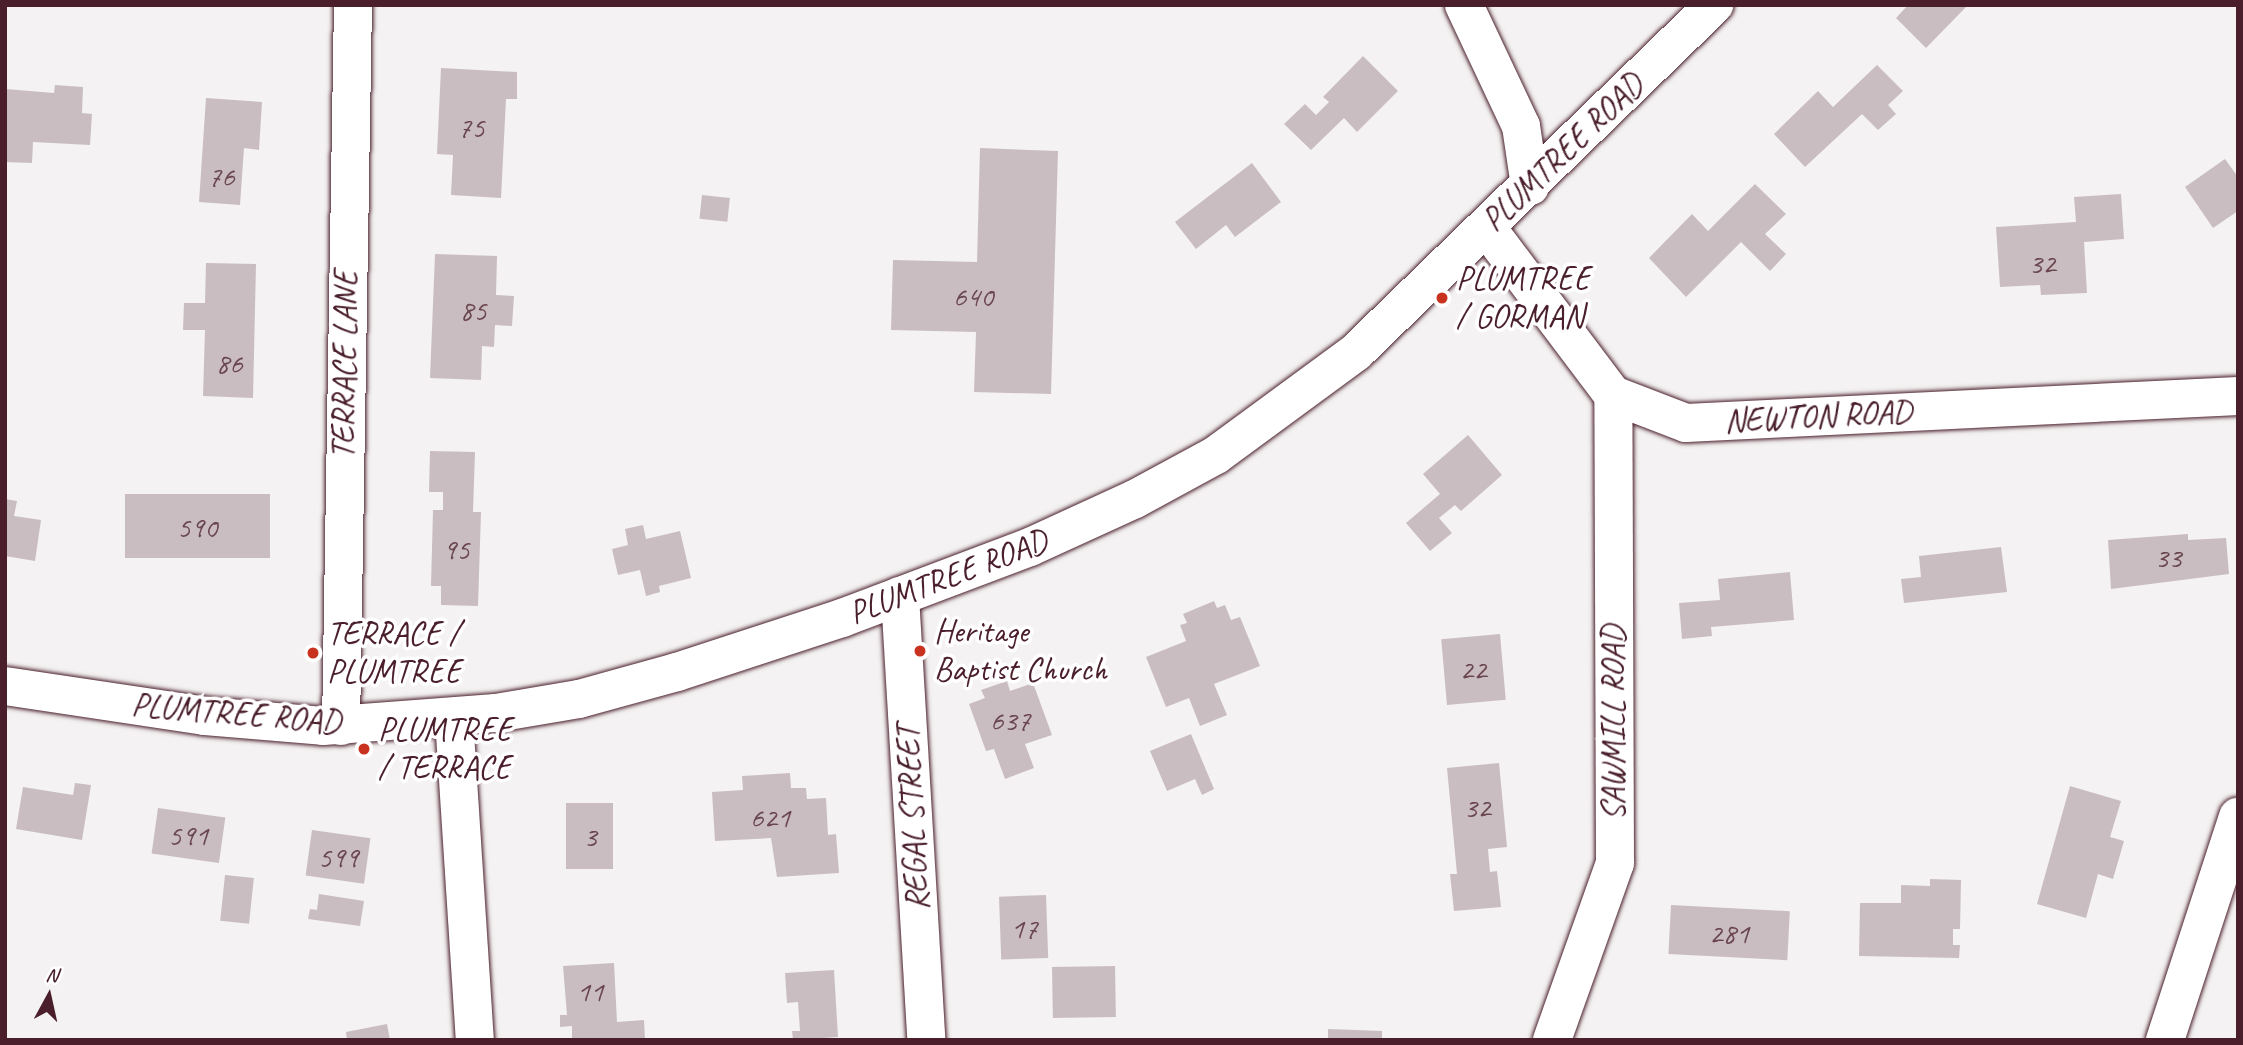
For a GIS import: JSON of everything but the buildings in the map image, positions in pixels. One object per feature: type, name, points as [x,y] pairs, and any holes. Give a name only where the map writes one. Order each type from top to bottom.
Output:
[{"type":"street","name":"TERRACE LANE","points":[[341,726],[353,5]]},
{"type":"street","points":[[1464,5],[1521,126],[1530,186]]},
{"type":"street","name":"PLUMTREE ROAD","points":[[5,686],[205,716],[341,726],[454,718],[537,707],[628,687],[900,597],[1094,519],[1216,455],[1356,352],[1487,228],[1714,5]]},
{"type":"street","points":[[1487,228],[1613,395]]},
{"type":"street","name":"NEWTON ROAD","points":[[1613,395],[1686,424],[2238,396]]},
{"type":"street","name":"SAWMILL ROAD","points":[[1552,1040],[1615,863],[1613,395]]},
{"type":"street","name":"REGAL STREET","points":[[900,597],[926,1040]]},
{"type":"street","points":[[454,718],[475,1040]]},
{"type":"street","points":[[2165,1040],[2238,817]]},
{"type":"place","name":"PLUMTREE / GORMAN","points":[[1442,298]]},
{"type":"place","name":"Heritage Baptist Church","points":[[920,651]]},
{"type":"place","name":"TERRACE / PLUMTREE","points":[[313,653]]},
{"type":"place","name":"PLUMTREE / TERRACE","points":[[364,749]]}]
